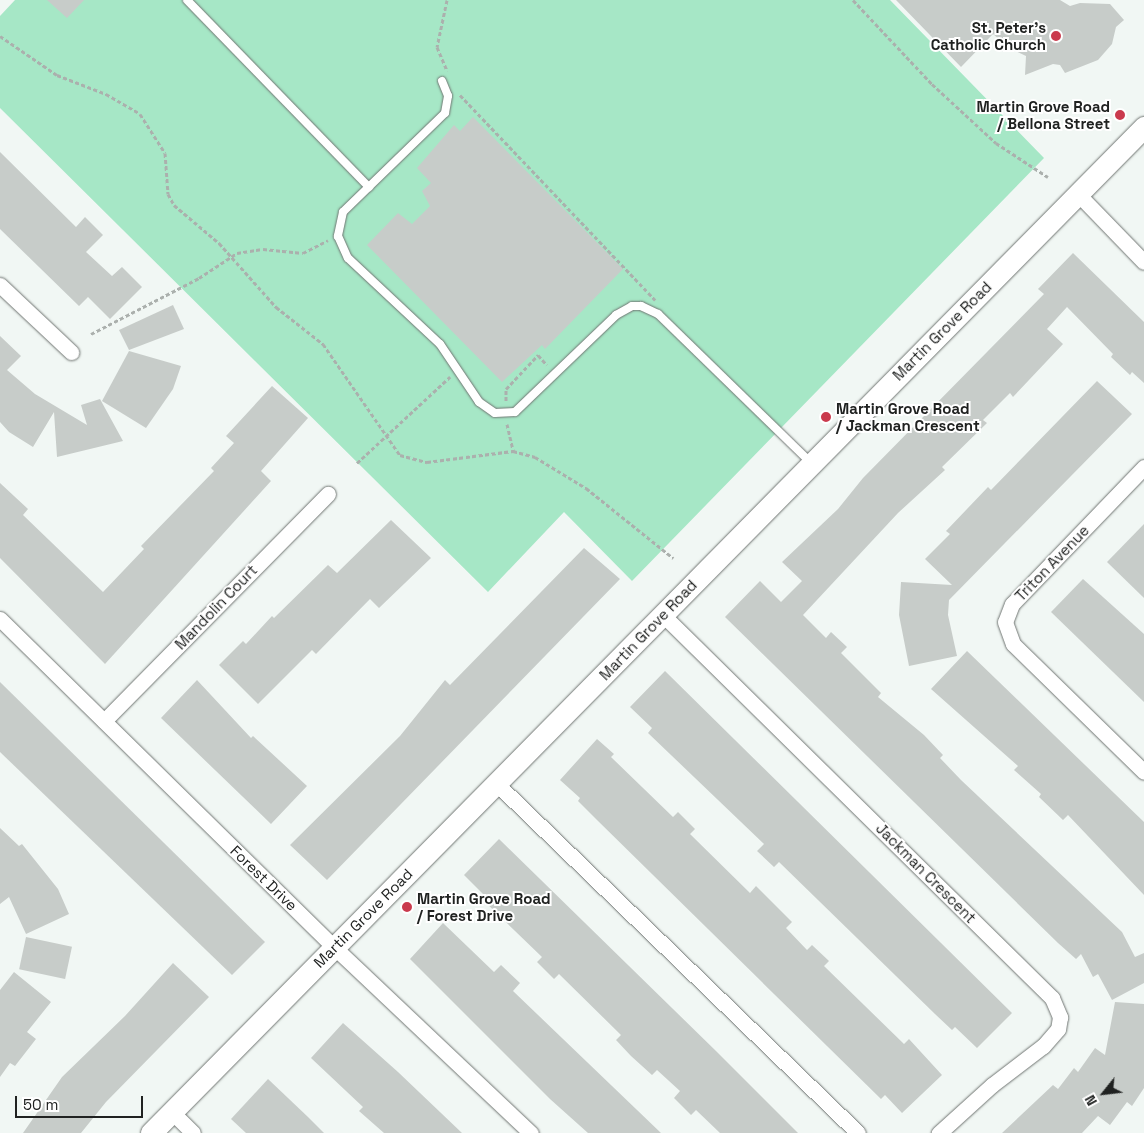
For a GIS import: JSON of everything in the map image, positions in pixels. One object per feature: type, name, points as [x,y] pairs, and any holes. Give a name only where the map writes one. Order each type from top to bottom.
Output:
[{"type":"street","name":"Martin Grove Road","points":[[151,1133],[663,615],[810,462],[1079,195],[1144,127]]},
{"type":"street","points":[[1079,195],[1144,262]]},
{"type":"street","points":[[0,285],[70,352]]},
{"type":"street","name":"Triton Avenue","points":[[1144,467],[1012,604],[1005,622],[1013,644],[1144,772]]},
{"type":"street","name":"Mandolin Court","points":[[104,722],[328,494]]},
{"type":"street","name":"Jackman Crescent","points":[[663,615],[1052,998],[1060,1017],[1058,1029],[1044,1046],[992,1085],[939,1133]]},
{"type":"street","name":"Forest Drive","points":[[0,618],[334,947],[531,1133]]},
{"type":"street","points":[[497,784],[858,1133]]},
{"type":"street","points":[[171,1111],[193,1133]]},
{"type":"lane","points":[[187,0],[369,187]]},
{"type":"lane","points":[[444,84],[448,105],[444,113],[343,212],[338,236],[348,258],[440,344],[486,409],[505,414],[515,412],[623,309],[641,306],[658,314],[810,462]]},
{"type":"path","points":[[444,84],[449,75],[437,47],[447,0]]},
{"type":"path","points":[[853,0],[932,84],[996,143],[1048,176]]},
{"type":"path","points":[[0,36],[57,75],[106,94],[140,114],[165,152],[168,194],[174,205],[233,258],[276,307],[323,344],[388,434],[394,449],[415,460],[427,462],[513,451],[535,457],[586,488],[673,558]]},
{"type":"path","points":[[457,89],[655,296],[658,314]]},
{"type":"path","points":[[91,334],[248,250],[303,253],[338,236]]},
{"type":"path","points":[[357,463],[458,370]]},
{"type":"green space","points":[[15,0],[890,0],[1044,158],[632,581],[564,512],[488,592],[0,108],[0,16]]},
{"type":"building","points":[[47,0],[84,0],[67,18]]},
{"type":"building","name":"St. Peter's Catholic Church","points":[[896,0],[1060,0],[1070,6],[1080,3],[1110,4],[1124,20],[1116,27],[1112,44],[1098,60],[1065,73],[1060,65],[1053,64],[1025,75],[1026,56],[1009,48],[993,34],[961,67]]},
{"type":"building","points":[[473,117],[623,269],[545,349],[542,345],[502,382],[367,245],[398,213],[412,224],[430,206],[422,191],[431,183],[417,168],[454,125],[460,131]]},
{"type":"building","points":[[0,152],[76,227],[85,217],[103,235],[86,252],[112,276],[122,267],[142,287],[110,319],[88,297],[79,306],[0,229]]},
{"type":"building","points":[[1073,253],[1144,322],[1144,383],[1132,372],[1130,375],[1111,357],[1113,354],[1067,307],[1047,329],[1063,344],[1013,397],[1010,393],[983,420],[987,423],[942,467],[945,470],[898,513],[803,615],[826,638],[831,632],[847,647],[841,653],[881,693],[878,697],[924,735],[943,755],[940,758],[961,780],[1122,932],[1135,957],[1144,953],[1144,983],[1112,1000],[1098,974],[1093,977],[1081,954],[1076,959],[1058,943],[725,617],[760,581],[781,602],[802,581],[782,562],[838,509],[863,478],[1044,294],[1038,289]]},
{"type":"building","points":[[173,305],[184,329],[129,350],[119,330]]},
{"type":"building","points":[[0,336],[21,356],[7,370],[35,394],[87,425],[81,405],[100,399],[123,441],[57,457],[54,412],[33,447],[9,432],[0,422]]},
{"type":"building","points":[[129,351],[181,366],[173,389],[146,428],[102,401]]},
{"type":"building","points":[[1097,381],[1132,414],[949,600],[948,615],[957,656],[909,666],[899,615],[901,582],[952,585],[925,559],[950,534],[946,531],[988,487],[991,490]]},
{"type":"building","points":[[272,386],[308,418],[261,471],[271,481],[105,664],[0,558],[0,483],[28,509],[23,515],[103,592],[144,549],[141,546],[214,471],[211,468],[234,443],[226,436]]},
{"type":"building","points":[[391,520],[431,558],[379,608],[370,599],[316,654],[312,650],[258,704],[219,665],[243,641],[246,644],[272,616],[274,618],[328,565],[337,573]]},
{"type":"building","points":[[1144,524],[1144,598],[1107,562]]},
{"type":"building","points":[[584,548],[620,579],[327,880],[290,845],[400,736],[445,680],[450,685]]},
{"type":"building","points":[[1083,579],[1144,634],[1144,702],[1051,612]]},
{"type":"building","points":[[967,651],[1144,822],[1144,895],[1068,815],[1063,820],[1039,797],[1041,794],[1014,770],[1018,766],[931,689]]},
{"type":"building","points":[[665,671],[1012,1013],[977,1048],[955,1027],[952,1030],[779,862],[774,867],[757,851],[764,844],[648,733],[652,728],[630,707]]},
{"type":"building","points":[[197,680],[251,738],[253,736],[307,786],[271,824],[161,718]]},
{"type":"building","points":[[0,682],[265,942],[232,975],[0,752]]},
{"type":"building","points":[[597,739],[614,754],[611,757],[673,817],[678,812],[695,829],[690,834],[750,893],[756,886],[792,922],[786,928],[807,950],[812,945],[829,961],[824,966],[904,1044],[909,1039],[942,1075],[902,1113],[885,1095],[881,1099],[597,820],[578,801],[580,798],[560,780]]},
{"type":"building","points":[[0,828],[19,846],[22,844],[58,889],[69,914],[26,934],[9,897],[0,904]]},
{"type":"building","points":[[499,839],[798,1133],[720,1133],[696,1110],[691,1115],[674,1098],[680,1091],[657,1070],[652,1075],[616,1040],[621,1035],[559,974],[554,979],[537,962],[542,957],[483,900],[486,897],[464,875]]},
{"type":"building","points":[[443,923],[494,972],[501,965],[520,983],[513,991],[661,1133],[588,1133],[550,1099],[410,959]]},
{"type":"building","points":[[26,937],[72,947],[65,979],[19,969]]},
{"type":"building","points":[[173,963],[209,997],[106,1102],[81,1133],[23,1133],[62,1077],[125,1016]]},
{"type":"building","points":[[14,972],[51,1002],[27,1032],[36,1039],[15,1066],[10,1063],[0,1077],[0,990]]},
{"type":"building","points":[[1115,1002],[1144,1004],[1144,1088],[1132,1106],[1127,1102],[1110,1125],[1098,1116],[1082,1133],[1002,1133],[1053,1085],[1058,1089],[1074,1068],[1078,1072],[1095,1048],[1105,1055]]},
{"type":"building","points":[[343,1023],[462,1133],[384,1133],[359,1111],[363,1107],[311,1058]]},
{"type":"building","points":[[268,1079],[324,1133],[246,1133],[231,1119]]},
{"type":"place","name":"St. Peter's Catholic Church","points":[[1056,36]]},
{"type":"place","name":"Martin Grove Road / Bellona Street","points":[[1120,115]]},
{"type":"place","name":"Martin Grove Road / Jackman Crescent","points":[[826,417]]},
{"type":"place","name":"Martin Grove Road / Forest Drive","points":[[407,907]]}]
